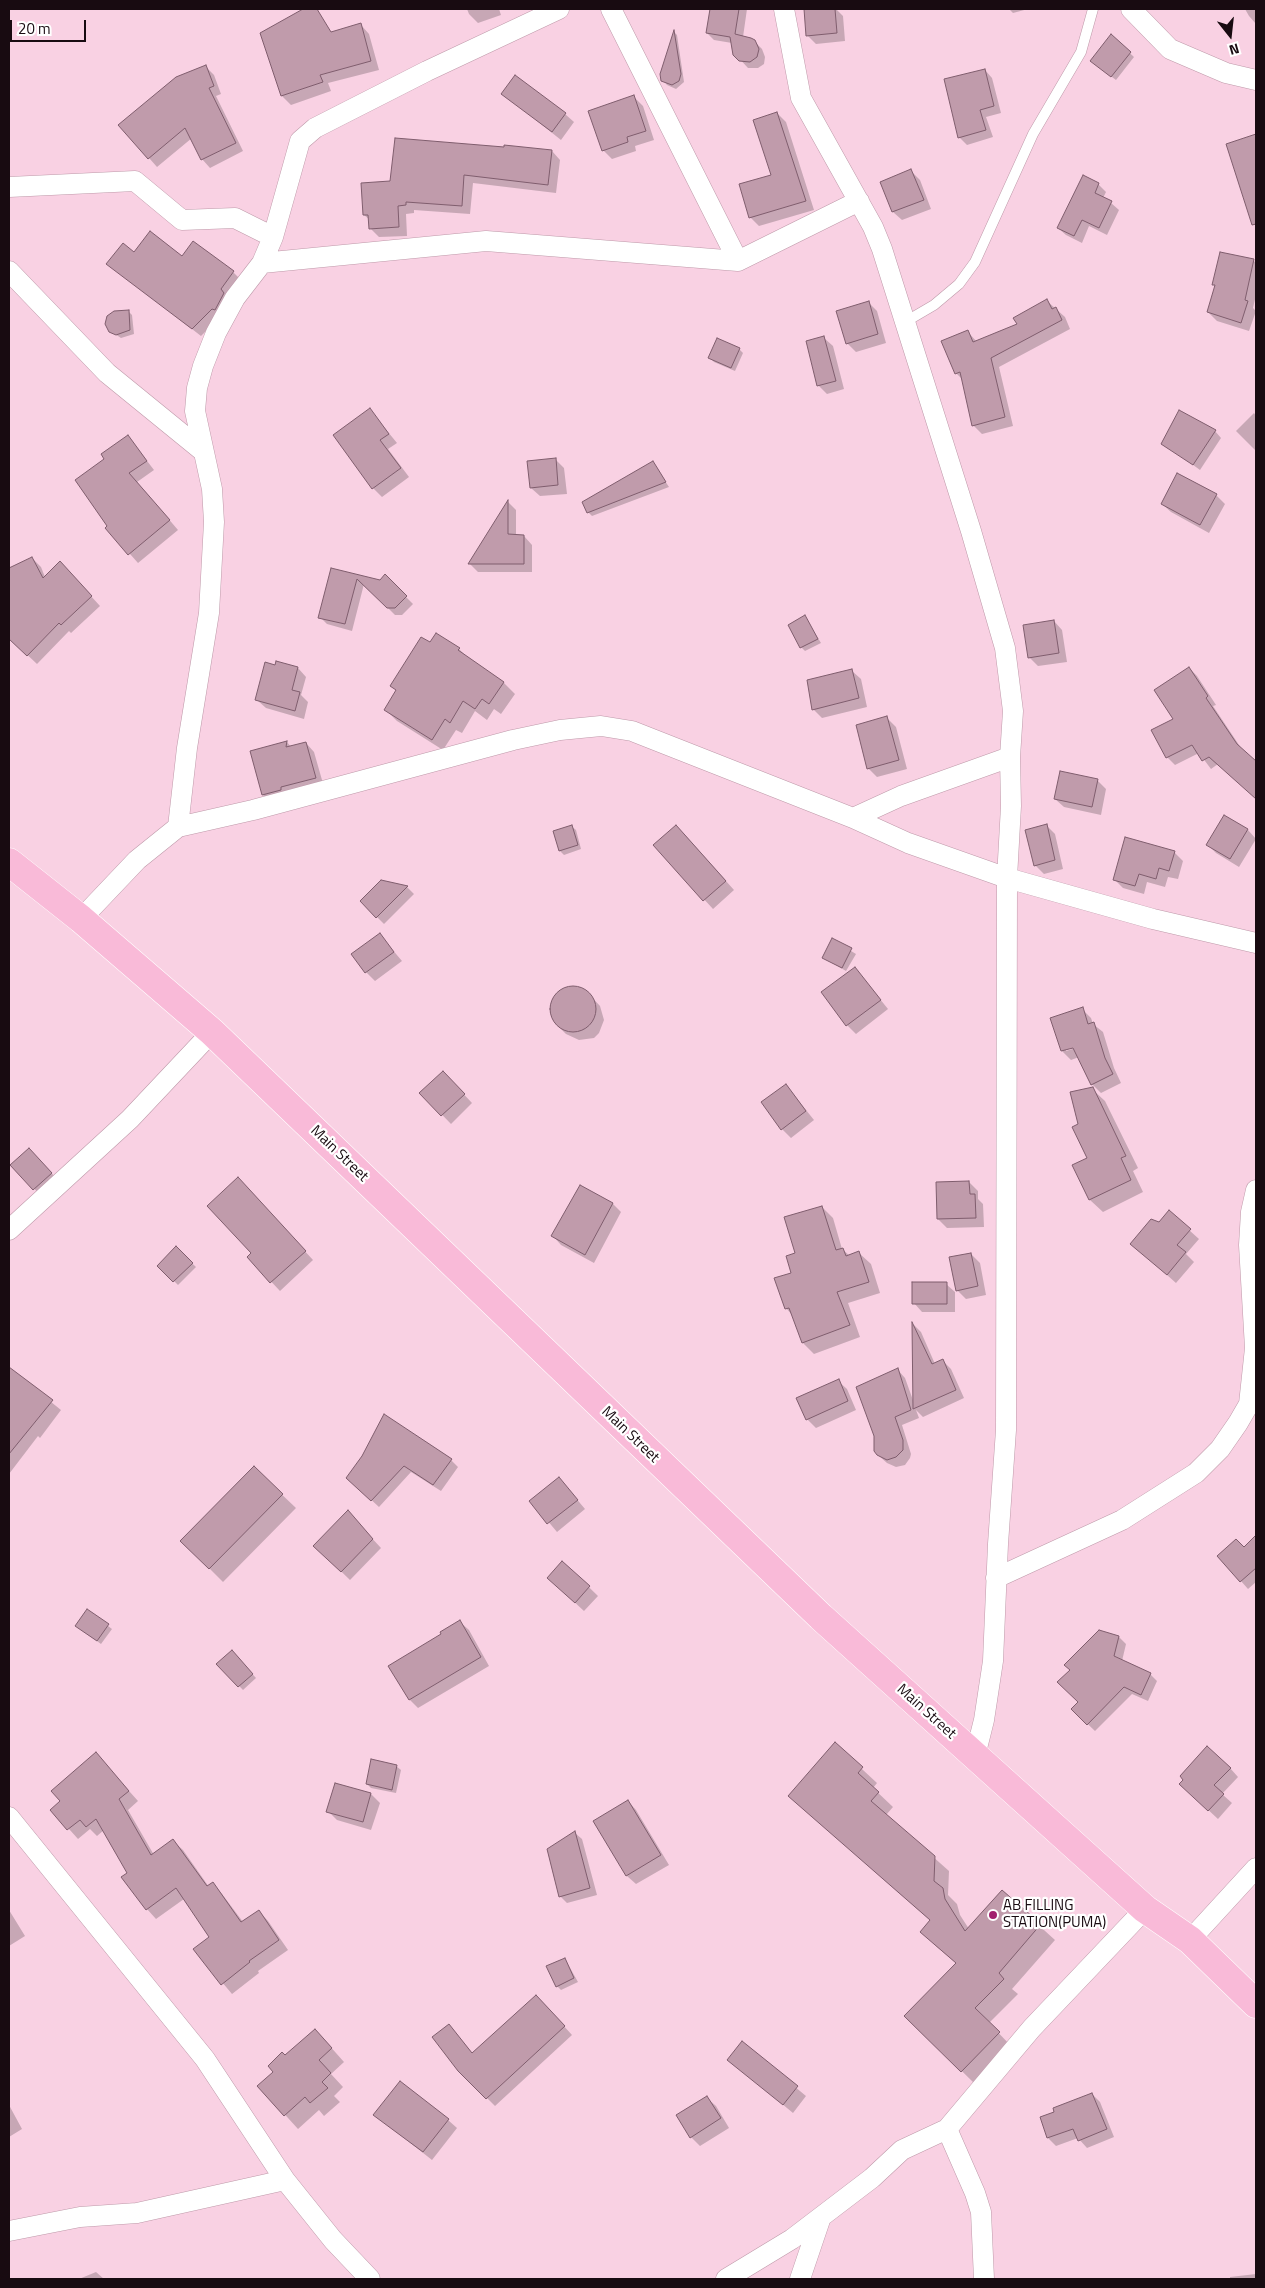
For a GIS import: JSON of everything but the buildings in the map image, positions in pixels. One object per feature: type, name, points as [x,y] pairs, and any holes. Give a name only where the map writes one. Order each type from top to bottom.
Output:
[{"type":"highway","name":"Main Street","points":[[9,862],[81,918],[212,1032],[821,1617],[1145,1909],[1190,1940],[1256,2004]]},
{"type":"street","points":[[178,827],[187,748],[209,604],[214,522],[212,489],[195,411],[202,366],[216,333],[235,298],[262,263],[273,237],[300,141],[315,128],[427,70],[559,9]]},
{"type":"street","points":[[611,9],[738,261]]},
{"type":"street","points":[[784,9],[801,98],[859,201],[882,248],[971,531],[1005,648],[1013,711],[1007,878],[1006,1430],[996,1578],[993,1661],[984,1720],[975,1756]]},
{"type":"street","points":[[1131,9],[1170,49],[1226,74],[1256,80]]},
{"type":"street","points":[[9,187],[135,181],[182,220],[234,218],[273,237]]},
{"type":"street","points":[[262,263],[486,241],[738,261],[859,201]]},
{"type":"street","points":[[9,271],[107,373],[204,452]]},
{"type":"street","points":[[81,918],[137,860],[178,827],[253,810],[513,740],[560,730],[601,726],[632,731],[853,818],[908,843],[1007,878],[1154,919],[1256,943]]},
{"type":"street","points":[[853,818],[901,796],[1010,757]]},
{"type":"street","points":[[9,1230],[130,1119],[212,1032]]},
{"type":"street","points":[[996,1578],[1130,1515],[1196,1473],[1220,1448],[1238,1423],[1249,1404],[1256,1348],[1249,1245],[1251,1212],[1256,1190]]},
{"type":"street","points":[[9,1817],[205,2059],[284,2180],[333,2240],[370,2279]]},
{"type":"street","points":[[1190,1940],[1256,1868]]},
{"type":"street","points":[[726,2279],[792,2239],[872,2178],[902,2150],[947,2128],[1032,2028],[1145,1909]]},
{"type":"street","points":[[947,2128],[976,2193],[981,2212],[984,2279]]},
{"type":"street","points":[[9,2231],[24,2226],[80,2217],[137,2213],[284,2180]]},
{"type":"street","points":[[800,2279],[821,2217]]},
{"type":"lane","points":[[905,322],[934,305],[959,284],[975,262],[1033,134],[1080,52],[1093,9]]},
{"type":"place","name":"AB FILLING STATION(PUMA)","points":[[993,1915]]}]
